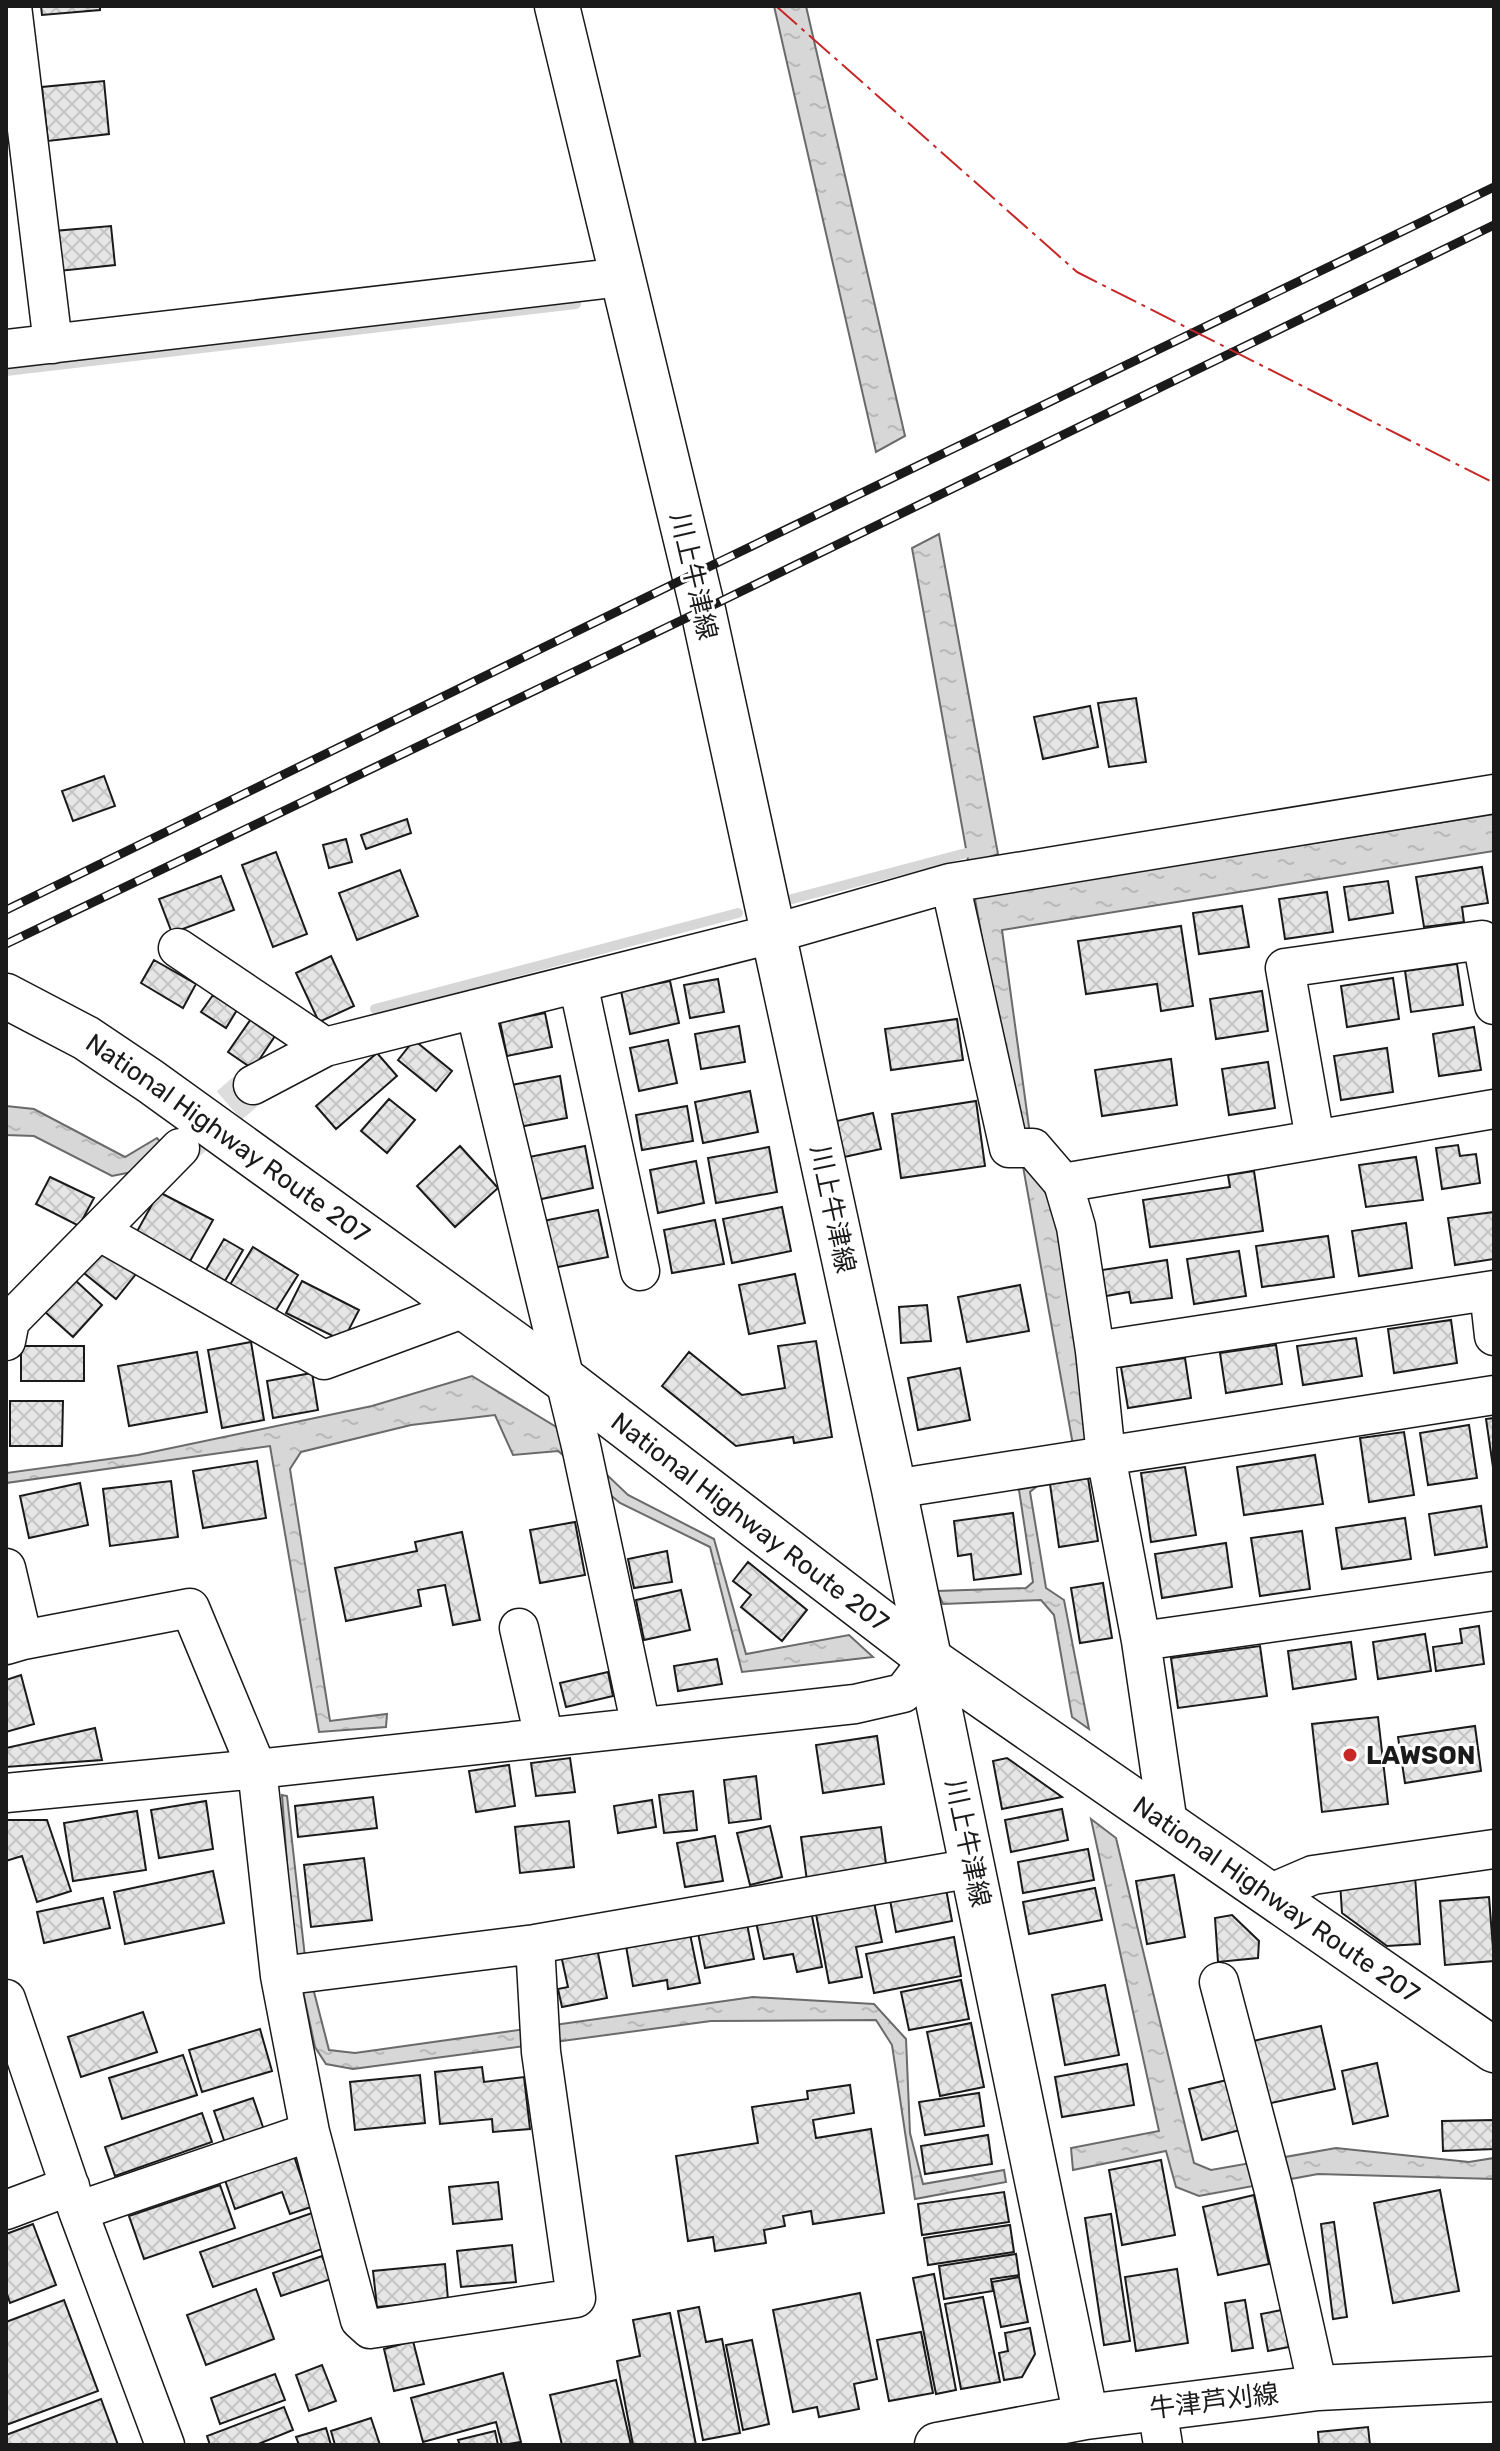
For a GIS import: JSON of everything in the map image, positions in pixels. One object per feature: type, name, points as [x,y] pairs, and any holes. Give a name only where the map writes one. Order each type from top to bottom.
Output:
[{"type":"main road","name":"川上牛津線","points":[[557,6],[703,610],[894,1489],[1086,2417]]},
{"type":"main road","name":"National Highway Route 207","points":[[6,996],[86,1038],[150,1081],[566,1381],[929,1659],[1494,2050]]},
{"type":"main road","name":"牛津芦刈線","points":[[937,2445],[1086,2417],[1160,2426],[1318,2388],[1494,2379]]},
{"type":"street","points":[[12,6],[21,210],[53,344]]},
{"type":"street","points":[[6,349],[622,277]]},
{"type":"street","points":[[253,1085],[325,1047],[772,934],[950,883],[1494,794]]},
{"type":"street","points":[[950,883],[1009,1148],[1033,1148],[1063,1183],[1076,1227],[1095,1351],[1106,1456],[1141,1641],[1168,1824]]},
{"type":"street","points":[[1315,1139],[1285,968],[1482,940],[1494,1005]]},
{"type":"street","points":[[178,948],[325,1047]]},
{"type":"street","points":[[578,983],[640,1271]]},
{"type":"street","points":[[475,1009],[566,1381],[641,1727]]},
{"type":"street","points":[[1063,1183],[1494,1109]]},
{"type":"street","points":[[7,1326],[180,1148]]},
{"type":"street","points":[[99,1231],[324,1360],[465,1308]]},
{"type":"street","points":[[1095,1351],[1492,1291],[1494,1336]]},
{"type":"street","points":[[894,1489],[1494,1395]]},
{"type":"street","points":[[6,1568],[15,1643],[190,1608],[257,1769],[280,1976],[310,2132],[360,2320],[370,2329],[576,2298],[540,2037],[535,1944]]},
{"type":"street","points":[[1141,1641],[1494,1591]]},
{"type":"street","points":[[519,1628],[544,1737]]},
{"type":"street","points":[[6,1793],[855,1704],[903,1693],[929,1659]]},
{"type":"street","points":[[1269,1894],[1313,1875],[1494,1849]]},
{"type":"street","points":[[280,1976],[535,1944],[973,1868]]},
{"type":"street","points":[[1219,1982],[1274,2191],[1318,2388]]},
{"type":"street","points":[[6,1999],[74,2198],[165,2445]]},
{"type":"street","points":[[6,2210],[74,2198],[310,2132]]},
{"type":"water","points":[[774,6],[806,6],[905,436],[876,452]]},
{"type":"water","points":[[939,534],[998,854],[984,859],[989,895],[1494,814],[1494,851],[1002,930],[1035,1171],[1063,1229],[1089,1443],[1030,1492],[1046,1588],[1064,1600],[1089,1729],[1072,1717],[1054,1615],[1041,1600],[943,1604],[937,1591],[1026,1588],[1033,1582],[1019,1490],[1073,1445],[912,548]]},
{"type":"water","points":[[6,1106],[34,1109],[125,1157],[157,1138],[162,1144],[137,1171],[112,1176],[34,1136],[6,1135]]},
{"type":"water","points":[[472,1376],[558,1428],[628,1495],[714,1539],[746,1654],[849,1635],[873,1657],[742,1672],[710,1547],[620,1503],[558,1451],[513,1455],[495,1415],[411,1425],[301,1452],[290,1469],[330,1721],[387,1714],[386,1727],[319,1732],[270,1446],[6,1483],[6,1473],[138,1455],[372,1406]]},
{"type":"water","points":[[282,1795],[287,1796],[305,1957],[329,2050],[355,2053],[753,1997],[874,2004],[906,2039],[910,2133],[923,2184],[1004,2170],[1006,2182],[915,2199],[892,2045],[876,2020],[711,2021],[353,2069],[326,2064],[315,2047],[293,1945]]},
{"type":"water","points":[[1091,1819],[1116,1838],[1194,2163],[1211,2170],[1336,2148],[1469,2162],[1494,2158],[1494,2179],[1318,2174],[1199,2196],[1176,2187],[1166,2151],[1073,2170],[1071,2148],[1159,2131]]},
{"type":"building","points":[[41,6],[100,6],[100,10],[42,15]]},
{"type":"building","points":[[104,81],[109,134],[48,141],[42,87]]},
{"type":"building","points":[[111,226],[115,265],[59,271],[54,231]]},
{"type":"building","points":[[1136,698],[1146,762],[1109,767],[1098,703]]},
{"type":"building","points":[[1090,706],[1098,747],[1043,759],[1034,717]]},
{"type":"building","points":[[104,776],[115,806],[73,821],[62,791]]},
{"type":"building","points":[[407,819],[411,833],[366,849],[361,835]]},
{"type":"building","points":[[346,839],[352,862],[329,868],[323,845]]},
{"type":"building","points":[[276,852],[307,934],[273,947],[242,865]]},
{"type":"building","points":[[1482,867],[1488,903],[1462,907],[1464,922],[1424,927],[1416,877]]},
{"type":"building","points":[[400,870],[418,916],[357,940],[339,893]]},
{"type":"building","points":[[221,876],[234,910],[172,933],[159,899]]},
{"type":"building","points":[[1388,881],[1393,913],[1349,920],[1344,887]]},
{"type":"building","points":[[1327,892],[1333,932],[1285,939],[1279,899]]},
{"type":"building","points":[[1242,906],[1249,947],[1199,954],[1193,913]]},
{"type":"building","points":[[1181,926],[1193,1006],[1161,1011],[1157,984],[1086,994],[1078,941]]},
{"type":"building","points":[[331,956],[354,1006],[319,1022],[296,973]]},
{"type":"building","points":[[154,960],[196,984],[183,1008],[141,983]]},
{"type":"building","points":[[1457,964],[1463,1005],[1411,1012],[1405,971]]},
{"type":"building","points":[[1393,978],[1399,1019],[1347,1027],[1341,986]]},
{"type":"building","points":[[718,979],[724,1012],[690,1018],[684,985]]},
{"type":"building","points":[[670,981],[679,1023],[630,1034],[621,991]]},
{"type":"building","points":[[1262,991],[1268,1031],[1216,1039],[1210,999]]},
{"type":"building","points":[[213,995],[237,1010],[226,1028],[201,1012]]},
{"type":"building","points":[[545,1013],[552,1047],[507,1056],[500,1022]]},
{"type":"building","points":[[251,1019],[275,1036],[253,1069],[228,1052]]},
{"type":"building","points":[[957,1019],[963,1060],[891,1070],[885,1029]]},
{"type":"building","points":[[739,1026],[745,1062],[701,1069],[695,1034]]},
{"type":"building","points":[[1474,1027],[1481,1070],[1439,1076],[1433,1034]]},
{"type":"building","points":[[414,1040],[452,1071],[436,1091],[398,1060]]},
{"type":"building","points":[[668,1040],[677,1083],[639,1091],[630,1048]]},
{"type":"building","points":[[1387,1048],[1393,1092],[1341,1100],[1334,1056]]},
{"type":"building","points":[[377,1053],[397,1076],[336,1129],[316,1106]]},
{"type":"building","points":[[1171,1059],[1177,1105],[1102,1116],[1095,1070]]},
{"type":"building","points":[[1268,1062],[1275,1108],[1229,1115],[1222,1069]]},
{"type":"building","points":[[560,1076],[567,1118],[519,1127],[511,1085]]},
{"type":"building","points":[[750,1091],[758,1132],[703,1143],[695,1102]]},
{"type":"building","points":[[389,1099],[415,1120],[387,1153],[361,1131]]},
{"type":"building","points":[[976,1101],[985,1166],[901,1178],[892,1114]]},
{"type":"building","points":[[687,1106],[693,1141],[642,1150],[636,1115]]},
{"type":"building","points":[[873,1113],[881,1149],[844,1157],[837,1121]]},
{"type":"building","points":[[1458,1145],[1460,1156],[1476,1154],[1480,1183],[1442,1189],[1436,1148]]},
{"type":"building","points":[[460,1146],[498,1188],[455,1227],[417,1186]]},
{"type":"building","points":[[585,1146],[593,1188],[537,1200],[529,1157]]},
{"type":"building","points":[[769,1147],[777,1192],[716,1203],[708,1158]]},
{"type":"building","points":[[1416,1157],[1423,1200],[1366,1207],[1359,1165]]},
{"type":"building","points":[[696,1161],[704,1203],[658,1213],[650,1170]]},
{"type":"building","points":[[1254,1171],[1263,1231],[1150,1247],[1143,1200],[1230,1187],[1228,1175]]},
{"type":"building","points":[[50,1177],[94,1198],[79,1226],[36,1204]]},
{"type":"building","points":[[159,1192],[213,1220],[189,1263],[135,1235]]},
{"type":"building","points":[[782,1207],[791,1251],[732,1263],[723,1219]]},
{"type":"building","points":[[598,1210],[608,1257],[553,1268],[543,1221]]},
{"type":"building","points":[[1494,1212],[1494,1259],[1455,1265],[1448,1218]]},
{"type":"building","points":[[715,1220],[724,1264],[672,1273],[664,1230]]},
{"type":"building","points":[[1406,1223],[1412,1268],[1359,1276],[1352,1231]]},
{"type":"building","points":[[1328,1236],[1334,1277],[1262,1287],[1256,1246]]},
{"type":"building","points":[[224,1239],[243,1250],[225,1281],[206,1270]]},
{"type":"building","points":[[253,1247],[298,1275],[273,1315],[228,1288]]},
{"type":"building","points":[[104,1249],[136,1274],[116,1299],[84,1273]]},
{"type":"building","points":[[1239,1251],[1246,1296],[1194,1304],[1187,1259]]},
{"type":"building","points":[[1167,1260],[1172,1298],[1131,1303],[1129,1292],[1106,1296],[1102,1270]]},
{"type":"building","points":[[795,1274],[805,1323],[749,1334],[739,1285]]},
{"type":"building","points":[[75,1280],[102,1305],[73,1337],[45,1312]]},
{"type":"building","points":[[302,1281],[359,1310],[343,1341],[286,1313]]},
{"type":"building","points":[[1020,1285],[1029,1331],[967,1342],[958,1297]]},
{"type":"building","points":[[927,1305],[931,1341],[901,1343],[899,1307]]},
{"type":"building","points":[[1451,1320],[1457,1363],[1394,1373],[1388,1329]]},
{"type":"building","points":[[1356,1338],[1362,1376],[1303,1385],[1297,1346]]},
{"type":"building","points":[[816,1341],[832,1437],[794,1443],[793,1437],[736,1446],[662,1386],[689,1352],[742,1395],[785,1388],[778,1346]]},
{"type":"building","points":[[251,1342],[264,1420],[222,1428],[208,1350]]},
{"type":"building","points":[[1276,1345],[1282,1384],[1226,1393],[1220,1353]]},
{"type":"building","points":[[21,1346],[84,1346],[84,1381],[21,1381]]},
{"type":"building","points":[[197,1352],[207,1412],[129,1426],[118,1366]]},
{"type":"building","points":[[1185,1358],[1191,1398],[1128,1408],[1121,1367]]},
{"type":"building","points":[[960,1368],[970,1420],[918,1430],[908,1378]]},
{"type":"building","points":[[312,1373],[318,1410],[273,1418],[267,1381]]},
{"type":"building","points":[[10,1401],[63,1401],[62,1446],[10,1446]]},
{"type":"building","points":[[1494,1418],[1494,1467],[1493,1467],[1486,1419]]},
{"type":"building","points":[[1469,1425],[1477,1478],[1428,1485],[1420,1433]]},
{"type":"building","points":[[1404,1432],[1414,1495],[1369,1502],[1360,1438]]},
{"type":"building","points":[[1315,1455],[1323,1504],[1244,1515],[1237,1467]]},
{"type":"building","points":[[257,1461],[266,1518],[203,1528],[193,1471]]},
{"type":"building","points":[[1185,1467],[1196,1535],[1151,1542],[1141,1473]]},
{"type":"building","points":[[1088,1478],[1098,1541],[1059,1547],[1050,1484]]},
{"type":"building","points":[[171,1481],[178,1537],[110,1546],[103,1489]]},
{"type":"building","points":[[80,1483],[88,1525],[29,1538],[20,1496]]},
{"type":"building","points":[[1481,1506],[1487,1547],[1435,1555],[1429,1514]]},
{"type":"building","points":[[1013,1513],[1021,1574],[974,1580],[971,1554],[958,1556],[954,1521]]},
{"type":"building","points":[[1405,1518],[1411,1559],[1342,1569],[1336,1528]]},
{"type":"building","points":[[575,1522],[585,1575],[540,1583],[530,1530]]},
{"type":"building","points":[[1302,1531],[1310,1589],[1260,1596],[1251,1538]]},
{"type":"building","points":[[462,1532],[480,1620],[453,1625],[445,1585],[418,1590],[421,1606],[346,1621],[335,1568],[417,1551],[415,1542]]},
{"type":"building","points":[[1226,1543],[1232,1587],[1162,1598],[1155,1554]]},
{"type":"building","points":[[667,1551],[672,1582],[634,1588],[628,1559]]},
{"type":"building","points":[[748,1562],[807,1610],[782,1641],[741,1607],[751,1595],[733,1581]]},
{"type":"building","points":[[1103,1583],[1112,1638],[1080,1643],[1071,1588]]},
{"type":"building","points":[[681,1590],[690,1630],[644,1640],[636,1600]]},
{"type":"building","points":[[1479,1626],[1484,1664],[1436,1671],[1433,1647],[1462,1643],[1460,1629]]},
{"type":"building","points":[[1425,1634],[1431,1671],[1378,1679],[1373,1642]]},
{"type":"building","points":[[1351,1642],[1356,1679],[1293,1689],[1288,1651]]},
{"type":"building","points":[[1260,1646],[1267,1696],[1178,1708],[1171,1658]]},
{"type":"building","points":[[717,1659],[722,1684],[678,1691],[674,1666]]},
{"type":"building","points":[[608,1672],[613,1696],[566,1707],[560,1683]]},
{"type":"building","points":[[21,1675],[34,1724],[6,1732],[6,1680]]},
{"type":"building","points":[[1378,1717],[1388,1804],[1322,1812],[1312,1724]]},
{"type":"building","points":[[1475,1726],[1481,1771],[1405,1783],[1398,1737]]},
{"type":"building","points":[[95,1728],[102,1760],[6,1767],[6,1748]]},
{"type":"building","points":[[877,1736],[884,1784],[823,1793],[816,1745]]},
{"type":"building","points":[[570,1758],[575,1792],[536,1796],[531,1763]]},
{"type":"building","points":[[1007,1758],[1062,1797],[1002,1809],[993,1761]]},
{"type":"building","points":[[509,1765],[515,1806],[476,1812],[469,1771]]},
{"type":"building","points":[[756,1776],[761,1819],[729,1823],[724,1780]]},
{"type":"building","points":[[693,1791],[697,1830],[664,1833],[659,1795]]},
{"type":"building","points":[[373,1797],[377,1828],[298,1837],[295,1806]]},
{"type":"building","points":[[652,1800],[656,1827],[618,1833],[614,1806]]},
{"type":"building","points":[[206,1801],[213,1849],[159,1858],[151,1810]]},
{"type":"building","points":[[1062,1809],[1068,1840],[1011,1852],[1005,1820]]},
{"type":"building","points":[[137,1811],[146,1870],[73,1881],[64,1823]]},
{"type":"building","points":[[6,1820],[47,1820],[71,1891],[37,1902],[22,1856],[6,1861]]},
{"type":"building","points":[[569,1821],[574,1867],[520,1873],[515,1827]]},
{"type":"building","points":[[770,1826],[782,1877],[750,1885],[737,1833]]},
{"type":"building","points":[[881,1827],[887,1871],[807,1881],[801,1837]]},
{"type":"building","points":[[715,1836],[723,1881],[685,1887],[677,1843]]},
{"type":"building","points":[[1088,1849],[1094,1880],[1023,1893],[1018,1862]]},
{"type":"building","points":[[364,1858],[372,1920],[311,1927],[304,1865]]},
{"type":"building","points":[[213,1871],[224,1923],[125,1944],[114,1892]]},
{"type":"building","points":[[1174,1875],[1185,1937],[1147,1944],[1136,1881]]},
{"type":"building","points":[[1415,1876],[1420,1944],[1387,1946],[1342,1913],[1340,1882]]},
{"type":"building","points":[[1095,1888],[1102,1920],[1029,1934],[1023,1902]]},
{"type":"building","points":[[946,1889],[952,1921],[896,1932],[890,1900]]},
{"type":"building","points":[[1489,1897],[1494,1961],[1445,1965],[1440,1901]]},
{"type":"building","points":[[103,1898],[110,1928],[44,1943],[37,1912]]},
{"type":"building","points":[[874,1902],[882,1942],[856,1947],[862,1977],[829,1983],[816,1914]]},
{"type":"building","points":[[811,1911],[822,1967],[797,1972],[793,1954],[764,1959],[756,1922]]},
{"type":"building","points":[[1232,1915],[1259,1941],[1258,1958],[1218,1962],[1215,1918]]},
{"type":"building","points":[[747,1924],[754,1959],[705,1968],[698,1933]]},
{"type":"building","points":[[690,1934],[700,1983],[668,1989],[667,1980],[633,1986],[626,1946]]},
{"type":"building","points":[[954,1937],[961,1976],[874,1993],[866,1954]]},
{"type":"building","points":[[597,1948],[607,1998],[562,2007],[558,1989],[568,1987],[561,1955]]},
{"type":"building","points":[[961,1980],[969,2019],[909,2030],[901,1992]]},
{"type":"building","points":[[1105,1985],[1119,2055],[1065,2065],[1052,1995]]},
{"type":"building","points":[[143,2012],[157,2052],[81,2077],[68,2037]]},
{"type":"building","points":[[971,2023],[984,2087],[940,2096],[927,2032]]},
{"type":"building","points":[[1321,2026],[1335,2089],[1267,2104],[1253,2041]]},
{"type":"building","points":[[260,2029],[272,2071],[202,2092],[189,2050]]},
{"type":"building","points":[[183,2055],[197,2095],[122,2119],[109,2078]]},
{"type":"building","points":[[1377,2063],[1388,2116],[1353,2124],[1342,2071]]},
{"type":"building","points":[[1127,2064],[1134,2105],[1062,2117],[1055,2077]]},
{"type":"building","points":[[482,2067],[484,2082],[524,2077],[530,2129],[493,2132],[492,2119],[440,2124],[435,2072]]},
{"type":"building","points":[[420,2075],[425,2123],[355,2130],[350,2082]]},
{"type":"building","points":[[1227,2080],[1240,2130],[1202,2140],[1189,2089]]},
{"type":"building","points":[[850,2085],[854,2113],[813,2120],[816,2138],[871,2129],[884,2213],[813,2224],[811,2211],[783,2216],[785,2226],[764,2230],[766,2243],[715,2251],[713,2237],[688,2241],[676,2156],[758,2143],[752,2107],[808,2099],[807,2091]]},
{"type":"building","points":[[979,2093],[984,2126],[925,2135],[919,2102]]},
{"type":"building","points":[[253,2098],[264,2130],[225,2143],[214,2111]]},
{"type":"building","points":[[202,2113],[212,2142],[115,2176],[105,2147]]},
{"type":"building","points":[[1494,2120],[1494,2149],[1443,2151],[1442,2121]]},
{"type":"building","points":[[988,2135],[992,2164],[925,2174],[921,2146]]},
{"type":"building","points":[[294,2156],[311,2207],[290,2214],[282,2192],[235,2209],[225,2180]]},
{"type":"building","points":[[1161,2160],[1175,2235],[1122,2245],[1109,2170]]},
{"type":"building","points":[[498,2182],[502,2219],[453,2224],[449,2187]]},
{"type":"building","points":[[220,2185],[235,2228],[144,2259],[129,2216]]},
{"type":"building","points":[[1440,2190],[1459,2291],[1393,2303],[1374,2203]]},
{"type":"building","points":[[1004,2192],[1009,2222],[922,2235],[918,2204]]},
{"type":"building","points":[[1254,2195],[1269,2264],[1218,2275],[1203,2207]]},
{"type":"building","points":[[312,2213],[325,2248],[213,2287],[200,2252]]},
{"type":"building","points":[[1111,2214],[1130,2341],[1104,2345],[1085,2218]]},
{"type":"building","points":[[1334,2222],[1347,2317],[1333,2319],[1321,2224]]},
{"type":"building","points":[[33,2224],[56,2285],[10,2303],[6,2291],[6,2234]]},
{"type":"building","points":[[1010,2225],[1014,2252],[928,2265],[924,2238]]},
{"type":"building","points":[[512,2245],[516,2282],[461,2287],[457,2251]]},
{"type":"building","points":[[1016,2254],[1019,2275],[991,2279],[993,2291],[944,2299],[939,2266]]},
{"type":"building","points":[[322,2256],[331,2279],[281,2296],[273,2273]]},
{"type":"building","points":[[445,2264],[448,2300],[377,2307],[373,2271]]},
{"type":"building","points":[[1177,2269],[1188,2343],[1136,2351],[1125,2277]]},
{"type":"building","points":[[934,2274],[956,2390],[936,2394],[913,2278]]},
{"type":"building","points":[[1019,2277],[1028,2322],[1001,2327],[992,2282]]},
{"type":"building","points":[[256,2289],[274,2339],[206,2365],[187,2315]]},
{"type":"building","points":[[860,2293],[877,2379],[854,2384],[859,2409],[819,2417],[817,2407],[793,2412],[773,2310]]},
{"type":"building","points":[[983,2297],[1000,2382],[961,2389],[945,2304]]},
{"type":"building","points":[[64,2300],[98,2391],[6,2425],[6,2322]]},
{"type":"building","points":[[1245,2300],[1253,2348],[1232,2351],[1225,2303]]},
{"type":"building","points":[[699,2307],[706,2342],[722,2339],[740,2433],[703,2440],[678,2311]]},
{"type":"building","points":[[1282,2310],[1289,2347],[1268,2351],[1261,2314]]},
{"type":"building","points":[[670,2313],[696,2445],[633,2445],[617,2361],[640,2356],[633,2320]]},
{"type":"building","points":[[1030,2328],[1035,2354],[1022,2377],[1004,2380],[999,2353],[1008,2351],[1005,2333]]},
{"type":"building","points":[[921,2332],[933,2393],[889,2401],[877,2340]]},
{"type":"building","points":[[752,2340],[769,2424],[743,2430],[726,2345]]},
{"type":"building","points":[[413,2341],[424,2384],[394,2391],[384,2349]]},
{"type":"building","points":[[322,2365],[336,2401],[309,2411],[296,2375]]},
{"type":"building","points":[[503,2373],[521,2442],[502,2445],[496,2422],[423,2442],[411,2398]]},
{"type":"building","points":[[275,2374],[285,2400],[220,2424],[211,2398]]},
{"type":"building","points":[[616,2380],[631,2445],[562,2445],[550,2395]]},
{"type":"building","points":[[101,2399],[118,2445],[6,2445],[6,2435]]},
{"type":"building","points":[[284,2407],[293,2430],[256,2445],[210,2445],[207,2436]]},
{"type":"building","points":[[371,2418],[380,2445],[335,2445],[331,2431]]},
{"type":"building","points":[[1368,2427],[1370,2445],[1319,2445],[1318,2432]]},
{"type":"building","points":[[326,2428],[331,2445],[299,2445],[296,2437]]},
{"type":"building","points":[[495,2431],[498,2445],[460,2445],[458,2440]]},
{"type":"waterway","points":[[6,371],[576,304]]},
{"type":"waterway","points":[[792,899],[966,853]]},
{"type":"waterway","points":[[375,1009],[738,913]]},
{"type":"tunnel","points":[[186,1143],[253,1085]]},
{"type":"railway","points":[[6,910],[1494,187]]},
{"type":"railway","points":[[6,944],[703,610],[1494,225]]},
{"type":"power","points":[[776,6],[1077,272],[1494,483]]},
{"type":"place","name":"LAWSON","points":[[1350,1755]]}]
